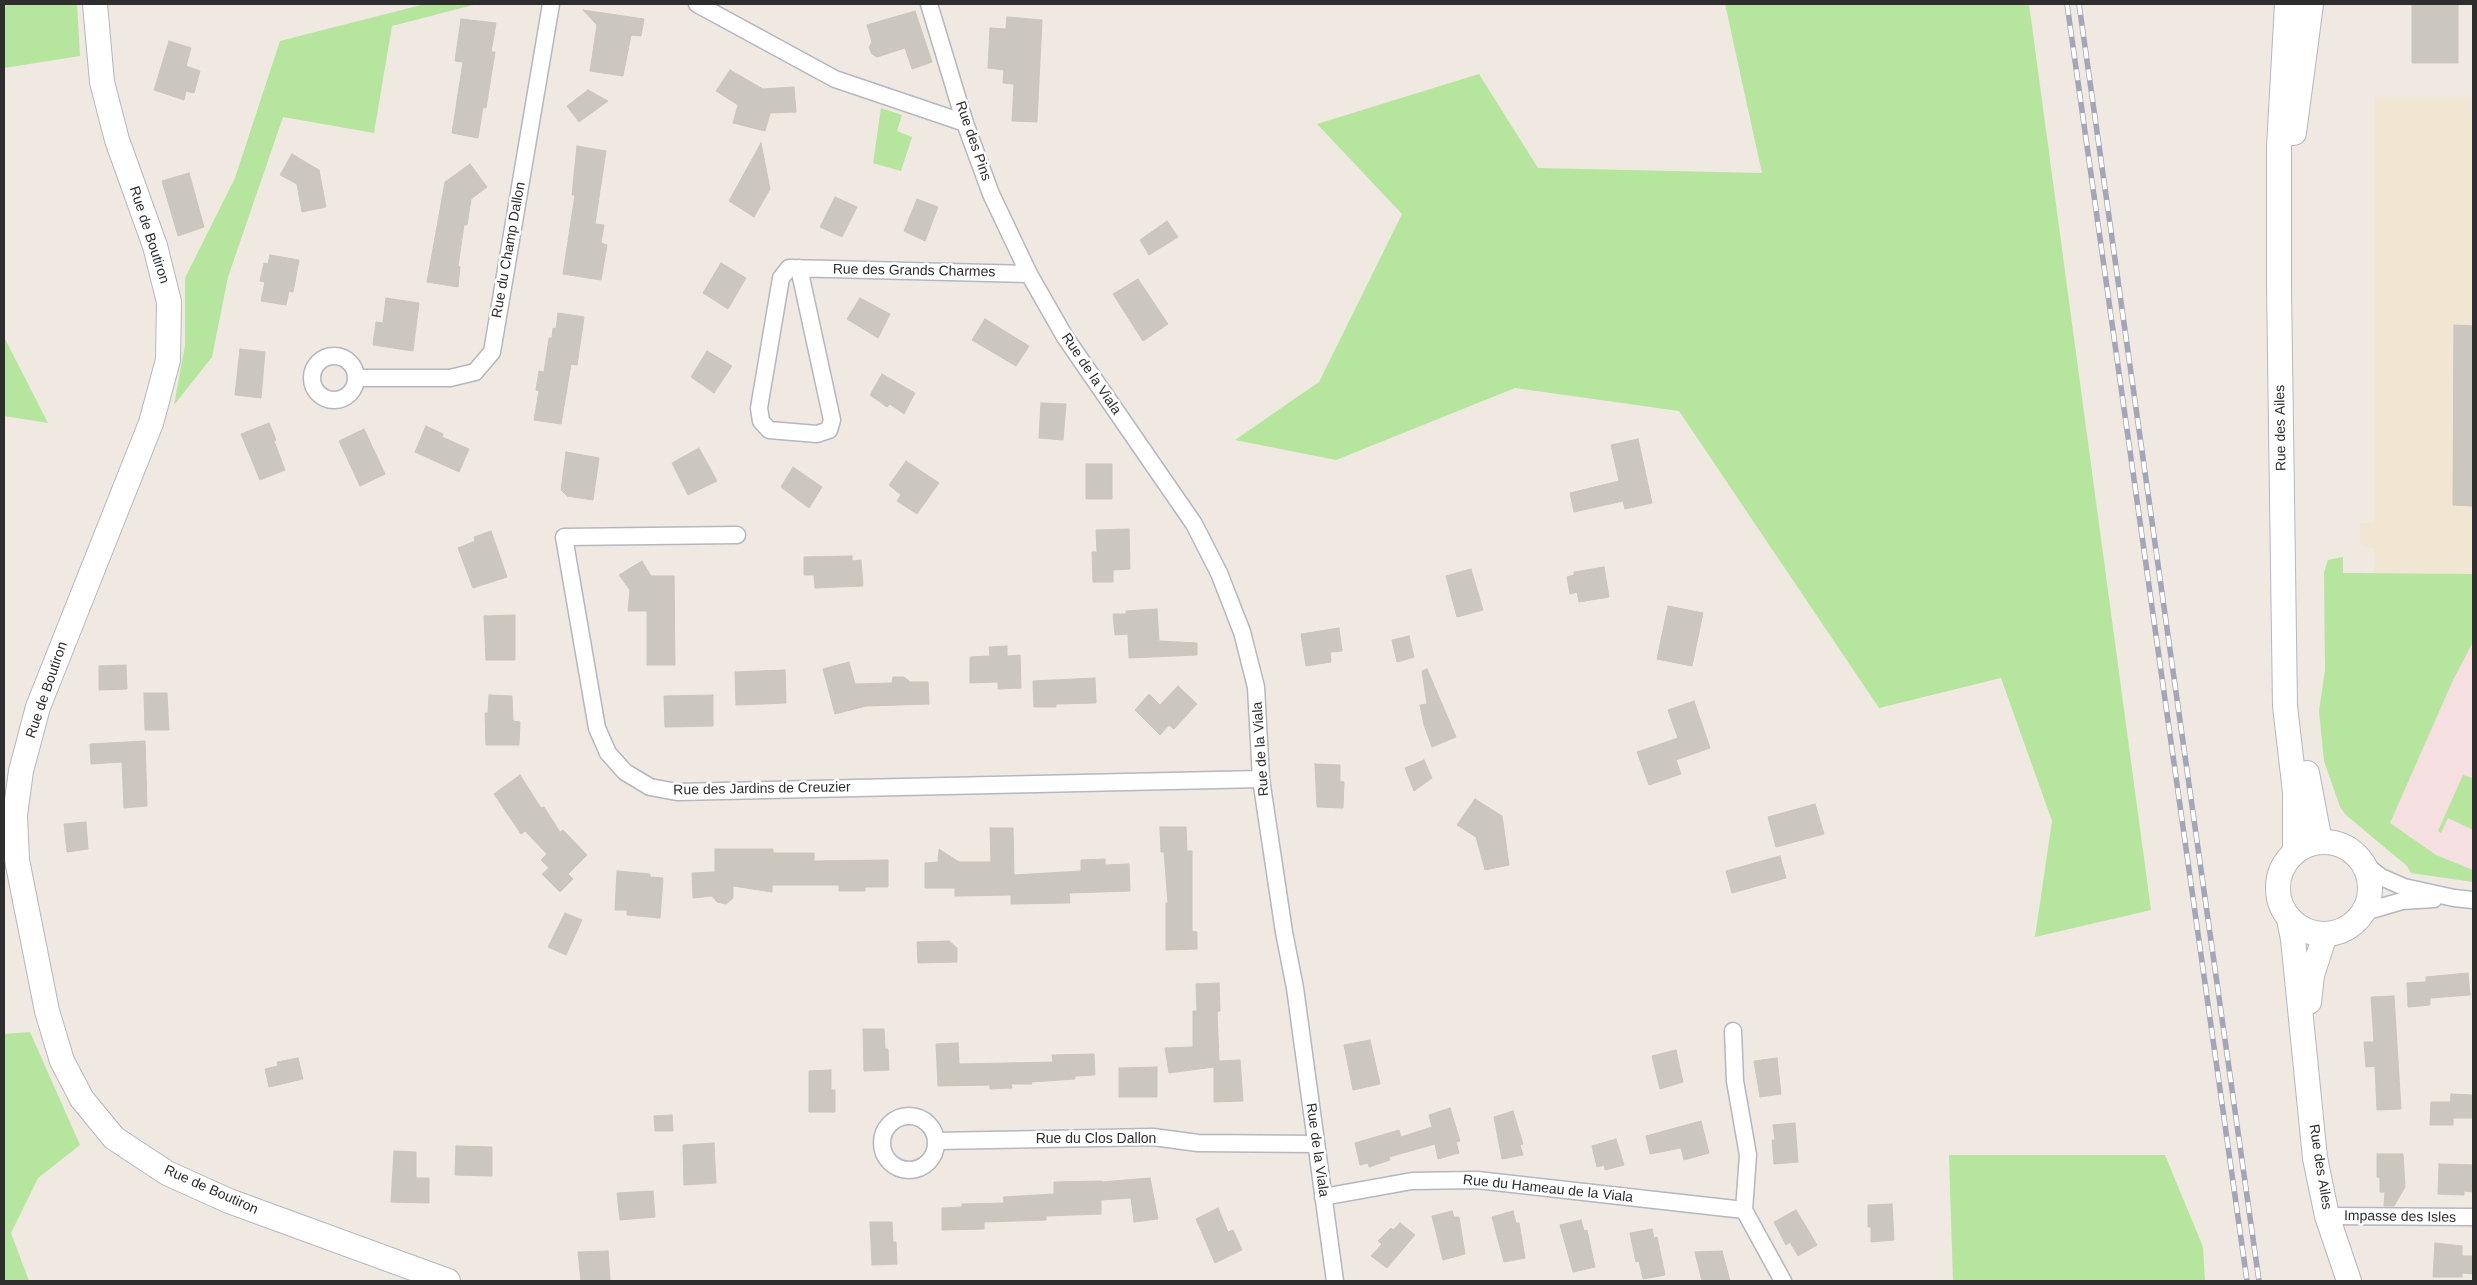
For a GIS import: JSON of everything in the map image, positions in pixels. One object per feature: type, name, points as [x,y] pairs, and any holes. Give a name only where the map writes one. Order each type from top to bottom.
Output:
[{"type":"main road","name":"Rue de Boutiron","points":[[95,4],[105,92],[117,140],[155,246],[169,302],[168,360],[151,423],[38,707],[21,771],[15,815],[17,860],[47,1011],[62,1061],[82,1099],[114,1138],[168,1172],[229,1201],[448,1281]]},
{"type":"main road","name":"Rue des Ailes","points":[[2287,4],[2279,147],[2279,287],[2285,706],[2295,792],[2295,852]]},
{"type":"main road","name":"Rue des Ailes","points":[[2311,4],[2292,148],[2300,553],[2299,706],[2309,791],[2320,842]]},
{"type":"main road","points":[[2320,842],[2333,843],[2355,854],[2368,875],[2370,888],[2364,912],[2353,924],[2340,932],[2325,935],[2306,930],[2289,919],[2281,906],[2278,892],[2282,870],[2295,852],[2307,845],[2320,842]]},
{"type":"main road","name":"Rue des Ailes","points":[[2289,919],[2315,1158],[2327,1216],[2349,1281]]},
{"type":"main road","name":"Rue des Ailes","points":[[2304,1049],[2312,975],[2325,935]]},
{"type":"street","name":"Rue du Champ Dallon","points":[[356,378],[450,378],[475,372],[492,352],[551,4]]},
{"type":"street","points":[[697,4],[835,79],[965,123]]},
{"type":"street","name":"Rue des Pins","points":[[929,4],[965,123],[991,194],[1029,274]]},
{"type":"street","points":[[789,268],[799,268],[832,420],[829,430],[817,434],[769,430],[761,421],[759,408],[780,278],[789,268]]},
{"type":"street","name":"Rue des Grands Charmes","points":[[799,268],[1029,274]]},
{"type":"street","name":"Rue de la Viala","points":[[1029,274],[1065,337],[1194,524],[1219,573],[1242,632],[1256,687],[1262,778],[1284,932],[1295,988],[1335,1281]]},
{"type":"street","name":"Rue des Jardins de Creuzier","points":[[737,535],[564,537],[597,728],[608,753],[625,772],[650,787],[677,792],[1262,778]]},
{"type":"street","points":[[2362,863],[2381,877],[2404,887],[2454,898],[2473,900]]},
{"type":"street","points":[[2364,912],[2402,900],[2454,898]]},
{"type":"street","points":[[1733,1031],[1735,1081],[1748,1155],[1744,1210],[1784,1281]]},
{"type":"street","name":"Rue du Clos Dallon","points":[[936,1141],[1153,1137],[1198,1143],[1315,1144]]},
{"type":"street","name":"Rue du Hameau de la Viala","points":[[1323,1198],[1412,1181],[1477,1180],[1744,1210]]},
{"type":"street","name":"Impasse des Isles","points":[[2327,1216],[2473,1218]]},
{"type":"shaded area","points":[[2375,98],[2473,98],[2473,574],[2375,573],[2375,549],[2360,545],[2360,523],[2375,523]]},
{"type":"shaded area","points":[[2343,557],[2343,573],[2473,574],[2473,882],[2411,873],[2407,866],[2346,815],[2340,807],[2324,761],[2319,711],[2325,670],[2324,572],[2328,560]]},
{"type":"green space","points":[[4,4],[77,4],[80,56],[4,68]]},
{"type":"green space","points":[[425,4],[477,4],[392,26],[374,133],[283,117],[228,277],[212,357],[174,405],[185,345],[185,278],[235,178],[280,41]]},
{"type":"green space","points":[[1725,4],[2029,4],[2151,910],[2035,937],[2052,821],[2001,678],[1879,708],[1679,411],[1515,388],[1336,460],[1235,440],[1319,382],[1402,214],[1317,124],[1479,74],[1538,168],[1762,173]]},
{"type":"green space","points":[[881,108],[902,115],[897,131],[912,137],[901,171],[873,163]]},
{"type":"green space","points":[[4,337],[48,423],[4,416]]},
{"type":"green space","points":[[2343,557],[2343,573],[2473,574],[2473,642],[2453,680],[2390,823],[2436,855],[2473,870],[2473,882],[2411,873],[2407,866],[2346,815],[2340,807],[2324,761],[2319,711],[2325,670],[2324,572],[2328,560]]},
{"type":"green space","points":[[2463,775],[2473,778],[2473,830],[2448,818],[2441,833],[2438,831]]},
{"type":"green space","points":[[30,1032],[80,1145],[38,1178],[11,1233],[29,1281],[4,1281],[4,1034]]},
{"type":"green space","points":[[1949,1155],[2165,1155],[2203,1247],[2205,1281],[1953,1281]]},
{"type":"building","points":[[2412,4],[2458,4],[2458,63],[2412,63]]},
{"type":"building","points":[[583,10],[644,19],[641,36],[631,35],[623,76],[590,71],[597,25]]},
{"type":"building","points":[[915,11],[932,62],[912,69],[905,48],[877,57],[872,54],[869,47],[872,42],[867,25]]},
{"type":"building","points":[[1007,17],[1042,20],[1037,122],[1012,121],[1014,84],[1003,83],[1004,70],[988,68],[990,28],[1006,29]]},
{"type":"building","points":[[461,19],[496,23],[491,52],[495,52],[486,108],[483,107],[478,138],[452,133],[463,62],[455,61]]},
{"type":"building","points":[[169,41],[191,48],[186,66],[200,71],[194,93],[186,91],[184,100],[154,90]]},
{"type":"building","points":[[730,70],[763,89],[794,87],[796,112],[770,113],[765,131],[733,123],[738,105],[716,91]]},
{"type":"building","points":[[588,90],[608,101],[579,122],[567,106]]},
{"type":"building","points":[[761,143],[770,189],[754,217],[729,201]]},
{"type":"building","points":[[577,146],[606,151],[595,224],[604,225],[601,243],[607,245],[601,280],[563,274],[575,195],[572,195]]},
{"type":"building","points":[[292,154],[319,170],[326,207],[302,212],[297,184],[280,175]]},
{"type":"building","points":[[470,164],[487,187],[471,199],[467,225],[464,225],[458,266],[460,267],[458,287],[427,282],[445,182]]},
{"type":"building","points":[[189,173],[204,227],[178,236],[162,181]]},
{"type":"building","points":[[835,197],[857,207],[842,237],[820,227]]},
{"type":"building","points":[[917,199],[938,207],[925,241],[904,231]]},
{"type":"building","points":[[1167,221],[1178,237],[1149,255],[1140,240]]},
{"type":"building","points":[[270,255],[299,260],[293,292],[289,291],[286,305],[261,301],[265,282],[260,281],[264,263],[268,264]]},
{"type":"building","points":[[721,263],[746,278],[728,309],[703,293]]},
{"type":"building","points":[[1138,279],[1168,324],[1143,341],[1113,294]]},
{"type":"building","points":[[386,298],[419,303],[413,351],[373,345],[376,322],[383,323]]},
{"type":"building","points":[[860,298],[890,314],[878,338],[847,319]]},
{"type":"building","points":[[558,313],[584,317],[577,365],[571,364],[561,424],[534,420],[539,391],[536,390],[539,371],[544,372],[549,338],[552,338],[553,328],[556,329]]},
{"type":"building","points":[[985,319],[1029,346],[1016,366],[972,340]]},
{"type":"building","points":[[2454,325],[2473,326],[2473,506],[2453,505]]},
{"type":"building","points":[[240,349],[265,352],[261,398],[235,395]]},
{"type":"building","points":[[707,351],[732,366],[714,393],[691,377]]},
{"type":"building","points":[[882,374],[915,393],[904,414],[890,404],[887,407],[870,395]]},
{"type":"building","points":[[1041,403],[1066,404],[1063,440],[1039,438]]},
{"type":"building","points":[[269,423],[285,470],[260,480],[241,434]]},
{"type":"building","points":[[426,426],[443,434],[442,437],[469,449],[459,472],[415,452]]},
{"type":"building","points":[[364,429],[385,474],[360,486],[339,441]]},
{"type":"building","points":[[1638,439],[1652,503],[1625,509],[1623,501],[1574,512],[1570,493],[1619,481],[1611,445]]},
{"type":"building","points":[[699,448],[717,481],[688,495],[672,463]]},
{"type":"building","points":[[566,452],[599,458],[593,500],[567,496],[561,490]]},
{"type":"building","points":[[906,461],[939,483],[917,514],[897,501],[901,495],[889,485]]},
{"type":"building","points":[[1086,464],[1112,464],[1112,499],[1086,499]]},
{"type":"building","points":[[793,467],[822,487],[809,508],[781,487]]},
{"type":"building","points":[[1129,529],[1130,569],[1113,570],[1113,582],[1093,582],[1092,552],[1097,552],[1096,530]]},
{"type":"building","points":[[491,531],[507,577],[473,588],[458,548],[475,541],[474,537]]},
{"type":"building","points":[[852,556],[852,561],[861,560],[863,586],[815,588],[814,575],[804,575],[804,557]]},
{"type":"building","points":[[642,561],[651,576],[674,576],[675,665],[647,665],[647,611],[628,611],[630,590],[619,575]]},
{"type":"building","points":[[1604,567],[1609,597],[1579,602],[1577,592],[1570,594],[1567,577],[1574,575],[1574,572]]},
{"type":"building","points":[[1471,569],[1483,610],[1457,617],[1446,576]]},
{"type":"building","points":[[1668,606],[1703,613],[1692,666],[1657,659]]},
{"type":"building","points":[[1157,609],[1159,641],[1197,643],[1197,655],[1129,658],[1128,634],[1115,635],[1113,614],[1126,614],[1126,611]]},
{"type":"building","points":[[515,615],[515,660],[486,660],[484,616]]},
{"type":"building","points":[[1339,628],[1342,651],[1330,652],[1331,662],[1306,666],[1301,634]]},
{"type":"building","points":[[1409,636],[1414,657],[1397,662],[1392,640]]},
{"type":"building","points":[[1007,646],[1007,656],[1020,655],[1021,688],[998,689],[998,682],[970,683],[970,657],[990,656],[989,647]]},
{"type":"building","points":[[849,662],[855,684],[892,683],[893,677],[904,677],[910,682],[928,682],[929,704],[866,706],[835,714],[823,669]]},
{"type":"building","points":[[126,665],[127,689],[99,690],[99,666]]},
{"type":"building","points":[[1427,669],[1456,737],[1432,747],[1424,725],[1420,705],[1427,704],[1422,671]]},
{"type":"building","points":[[785,670],[786,703],[736,705],[735,672]]},
{"type":"building","points":[[1095,678],[1096,703],[1056,704],[1056,707],[1034,707],[1033,681]]},
{"type":"building","points":[[1178,686],[1197,704],[1174,729],[1169,725],[1160,735],[1135,710],[1149,694],[1160,705]]},
{"type":"building","points":[[144,693],[167,693],[169,730],[145,730]]},
{"type":"building","points":[[489,695],[512,696],[513,721],[520,722],[519,745],[486,745],[485,713],[488,713]]},
{"type":"building","points":[[713,695],[713,726],[665,727],[664,696]]},
{"type":"building","points":[[1694,701],[1710,748],[1676,760],[1681,774],[1649,785],[1637,752],[1678,738],[1668,710]]},
{"type":"building","points":[[145,741],[147,806],[124,808],[122,762],[91,764],[90,744]]},
{"type":"building","points":[[1424,760],[1432,778],[1414,791],[1405,768]]},
{"type":"building","points":[[1315,764],[1340,765],[1340,781],[1344,782],[1343,808],[1317,807]]},
{"type":"building","points":[[520,775],[541,808],[544,807],[560,832],[563,830],[587,855],[568,874],[573,879],[560,892],[542,874],[549,868],[541,860],[547,854],[525,831],[521,834],[494,794]]},
{"type":"building","points":[[1475,799],[1502,816],[1509,865],[1485,870],[1476,837],[1457,825]]},
{"type":"building","points":[[1815,804],[1824,834],[1776,847],[1768,817]]},
{"type":"building","points":[[86,822],[88,849],[67,852],[64,824]]},
{"type":"building","points":[[1160,827],[1186,827],[1187,851],[1192,851],[1192,931],[1197,932],[1197,949],[1166,950],[1166,903],[1168,903],[1164,852],[1161,852]]},
{"type":"building","points":[[990,828],[1013,828],[1014,875],[1081,871],[1081,860],[1105,859],[1105,865],[1129,864],[1130,891],[1069,893],[1070,903],[1011,904],[1011,895],[955,896],[955,888],[925,888],[925,863],[938,862],[939,849],[959,862],[991,862]]},
{"type":"building","points":[[715,849],[773,849],[773,853],[814,853],[814,861],[888,860],[888,887],[865,887],[865,891],[839,891],[839,885],[772,885],[772,892],[733,886],[733,898],[726,904],[717,902],[712,896],[693,898],[692,873],[715,872]]},
{"type":"building","points":[[1780,856],[1786,878],[1732,893],[1726,871]]},
{"type":"building","points":[[617,871],[650,874],[650,877],[663,878],[660,918],[627,915],[627,910],[615,910]]},
{"type":"building","points":[[565,913],[582,920],[566,955],[548,947]]},
{"type":"building","points":[[949,941],[957,948],[957,962],[918,963],[917,942]]},
{"type":"building","points":[[2468,973],[2470,995],[2430,998],[2430,1005],[2408,1007],[2407,983],[2426,982],[2426,977]]},
{"type":"building","points":[[1219,983],[1220,1011],[1217,1012],[1219,1061],[1240,1060],[1243,1101],[1214,1102],[1214,1067],[1169,1073],[1165,1048],[1193,1047],[1193,1011],[1197,1011],[1196,984]]},
{"type":"building","points":[[2394,996],[2401,1109],[2377,1110],[2375,1066],[2366,1067],[2364,1042],[2374,1042],[2371,997]]},
{"type":"building","points":[[863,1029],[884,1029],[885,1049],[888,1049],[889,1070],[864,1071]]},
{"type":"building","points":[[1370,1040],[1380,1084],[1353,1090],[1344,1045]]},
{"type":"building","points":[[958,1043],[959,1064],[1053,1062],[1052,1055],[1094,1054],[1095,1075],[1075,1076],[1075,1079],[1031,1082],[1032,1084],[1011,1084],[1012,1088],[990,1089],[990,1085],[938,1086],[936,1044]]},
{"type":"building","points":[[1676,1050],[1683,1082],[1660,1089],[1652,1056]]},
{"type":"building","points":[[298,1058],[303,1079],[269,1087],[265,1069],[278,1066],[277,1062]]},
{"type":"building","points":[[1777,1058],[1781,1094],[1760,1097],[1754,1061]]},
{"type":"building","points":[[1157,1067],[1157,1097],[1119,1097],[1119,1068]]},
{"type":"building","points":[[831,1070],[831,1090],[835,1090],[835,1112],[809,1112],[809,1071]]},
{"type":"building","points":[[2451,1094],[2473,1095],[2473,1118],[2453,1118],[2453,1125],[2430,1125],[2431,1102],[2450,1102]]},
{"type":"building","points":[[1450,1108],[1460,1141],[1456,1142],[1459,1153],[1438,1159],[1435,1144],[1389,1157],[1390,1160],[1369,1167],[1368,1163],[1360,1165],[1355,1143],[1399,1130],[1401,1137],[1432,1127],[1429,1115]]},
{"type":"building","points":[[1513,1111],[1523,1144],[1520,1145],[1523,1155],[1502,1159],[1494,1117]]},
{"type":"building","points":[[672,1115],[673,1131],[655,1131],[654,1116]]},
{"type":"building","points":[[1701,1121],[1709,1153],[1684,1160],[1681,1148],[1650,1154],[1646,1136]]},
{"type":"building","points":[[1795,1123],[1798,1162],[1774,1164],[1772,1140],[1775,1140],[1773,1125]]},
{"type":"building","points":[[1616,1139],[1624,1165],[1605,1170],[1604,1165],[1597,1167],[1592,1146]]},
{"type":"building","points":[[714,1143],[716,1183],[684,1185],[683,1145]]},
{"type":"building","points":[[456,1146],[492,1147],[492,1176],[455,1175]]},
{"type":"building","points":[[394,1151],[416,1152],[416,1178],[429,1178],[429,1203],[391,1202]]},
{"type":"building","points":[[2377,1154],[2403,1154],[2405,1187],[2394,1206],[2384,1206],[2385,1192],[2380,1192],[2380,1178],[2377,1177]]},
{"type":"building","points":[[2439,1164],[2473,1165],[2473,1192],[2464,1191],[2464,1195],[2438,1194]]},
{"type":"building","points":[[1150,1178],[1158,1219],[1134,1222],[1131,1198],[1101,1200],[1101,1214],[1046,1216],[1046,1220],[984,1222],[984,1229],[942,1230],[942,1208],[962,1207],[962,1204],[1004,1203],[1003,1197],[1054,1194],[1054,1182],[1102,1182]]},
{"type":"building","points":[[653,1191],[655,1217],[620,1220],[617,1193]]},
{"type":"building","points":[[1892,1204],[1894,1240],[1871,1242],[1871,1227],[1868,1227],[1868,1205]]},
{"type":"building","points":[[1218,1208],[1228,1232],[1233,1230],[1242,1250],[1215,1263],[1196,1219]]},
{"type":"building","points":[[1796,1210],[1817,1245],[1798,1256],[1790,1242],[1786,1245],[1774,1222]]},
{"type":"building","points":[[1452,1211],[1454,1217],[1459,1217],[1465,1254],[1443,1260],[1432,1216]]},
{"type":"building","points":[[1513,1211],[1516,1223],[1519,1223],[1525,1258],[1504,1262],[1492,1217]]},
{"type":"building","points":[[1581,1220],[1584,1231],[1587,1230],[1595,1267],[1573,1272],[1560,1225]]},
{"type":"building","points":[[870,1222],[892,1222],[893,1242],[896,1242],[897,1264],[872,1265]]},
{"type":"building","points":[[1400,1223],[1415,1235],[1387,1268],[1371,1256],[1382,1244],[1378,1241],[1391,1228],[1393,1230]]},
{"type":"building","points":[[1652,1229],[1654,1238],[1657,1237],[1665,1275],[1643,1279],[1639,1261],[1636,1262],[1630,1233]]},
{"type":"building","points":[[2435,1243],[2462,1246],[2462,1256],[2473,1256],[2473,1274],[2462,1273],[2462,1277],[2433,1277]]},
{"type":"building","points":[[608,1251],[610,1281],[581,1281],[578,1252]]},
{"type":"building","points":[[1722,1251],[1730,1281],[1702,1281],[1695,1252]]},
{"type":"railway","points":[[2067,4],[2247,1281]]},
{"type":"railway","points":[[2079,4],[2259,1281]]}]
